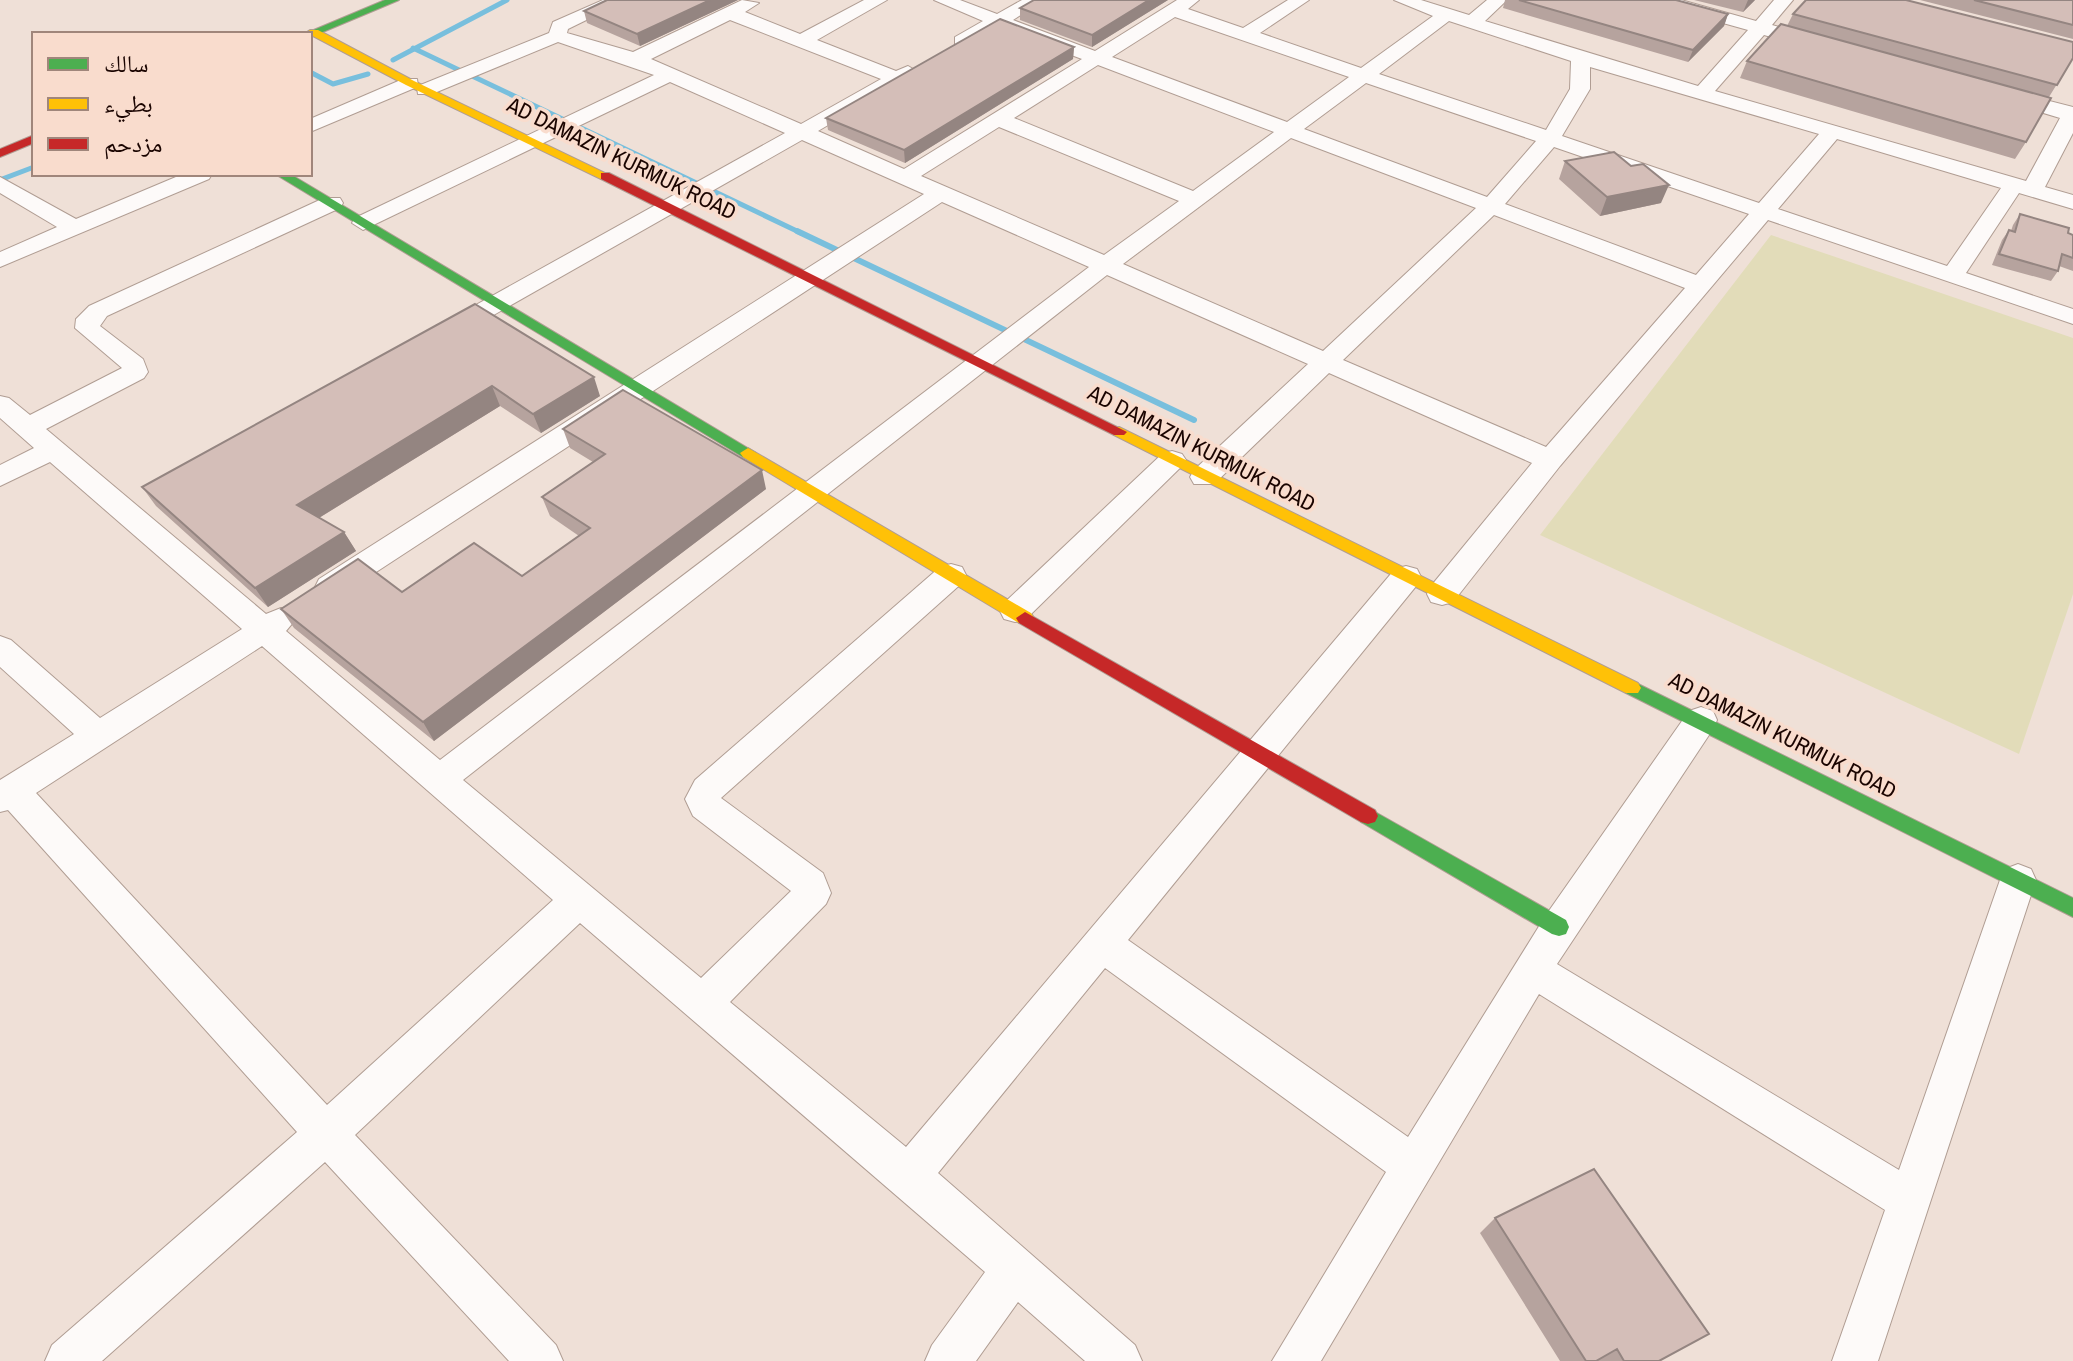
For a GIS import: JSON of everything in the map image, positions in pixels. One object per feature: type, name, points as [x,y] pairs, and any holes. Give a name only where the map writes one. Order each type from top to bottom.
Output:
[{"type":"main road","points":[[350,18],[369,0]]},
{"type":"main road","points":[[312,33],[394,0]]},
{"type":"main road","name":"AD DAMAZIN KURMUK ROAD","points":[[312,34],[808,276],[1204,477],[1701,720],[2073,908]]},
{"type":"main road","points":[[0,153],[32,140]]},
{"type":"main road","points":[[285,176],[951,575],[1559,927]]},
{"type":"street","points":[[557,36],[560,26],[618,0]]},
{"type":"street","points":[[635,59],[756,0]]},
{"type":"street","points":[[801,41],[878,0]]},
{"type":"street","points":[[943,0],[1700,285]]},
{"type":"street","points":[[948,49],[1035,0]]},
{"type":"street","points":[[1245,35],[1300,0]]},
{"type":"street","points":[[1403,0],[1581,58],[2073,202]]},
{"type":"street","points":[[1472,22],[1498,0]]},
{"type":"street","points":[[1661,0],[1835,49]]},
{"type":"street","points":[[1702,94],[1784,0]]},
{"type":"street","points":[[905,177],[1181,5],[1245,35],[1552,136],[2073,317]]},
{"type":"street","points":[[730,13],[897,78]]},
{"type":"street","points":[[440,779],[1103,267],[1361,74],[1447,14]]},
{"type":"street","points":[[312,125],[557,36],[635,59],[671,74],[1103,267],[1550,460]]},
{"type":"street","points":[[1204,477],[1489,208],[1552,136],[1580,89],[1581,58]]},
{"type":"street","points":[[456,325],[923,64]]},
{"type":"street","points":[[363,223],[671,74]]},
{"type":"street","points":[[1952,276],[2023,187],[2073,114],[1983,90]]},
{"type":"street","points":[[997,119],[1194,199]]},
{"type":"street","points":[[1442,594],[1550,460],[1832,132]]},
{"type":"street","points":[[0,260],[196,176]]},
{"type":"street","points":[[0,184],[75,228]]},
{"type":"street","points":[[540,1361],[6,794],[940,193]]},
{"type":"street","points":[[0,477],[40,438],[135,372],[134,365],[87,328],[88,319],[98,311],[332,203]]},
{"type":"street","points":[[0,404],[40,438],[138,500],[265,629],[579,900],[909,1176],[1013,1271],[1119,1361]]},
{"type":"street","points":[[1015,611],[1172,460]]},
{"type":"street","points":[[703,1003],[813,893],[810,884],[705,806],[702,799],[707,790],[951,575]]},
{"type":"street","points":[[909,1176],[1406,577]]},
{"type":"street","points":[[0,648],[97,735]]},
{"type":"street","points":[[1295,1361],[1559,927],[1701,720]]},
{"type":"street","points":[[1855,1361],[1907,1199],[2018,880]]},
{"type":"street","points":[[68,1361],[326,1134],[579,900]]},
{"type":"street","points":[[1101,943],[1414,1166]]},
{"type":"street","points":[[1533,970],[1907,1199]]},
{"type":"street","points":[[948,1361],[1013,1271]]},
{"type":"shaded area","points":[[1771,235],[2073,338],[2073,594],[2019,754],[1540,535]]},
{"type":"building","points":[[607,0],[710,0],[637,34],[584,11]]},
{"type":"building","points":[[1034,0],[1149,0],[1092,35],[1020,8]]},
{"type":"building","points":[[1519,0],[1676,0],[1728,14],[1693,50]]},
{"type":"building","points":[[1806,0],[1906,0],[2073,42],[2073,58],[2057,85],[1793,14]]},
{"type":"building","points":[[1974,0],[2073,0],[2073,25]]},
{"type":"building","points":[[1000,19],[1074,47],[904,150],[826,118]]},
{"type":"building","points":[[1781,24],[2051,98],[2026,142],[1747,61]]},
{"type":"building","points":[[1614,152],[1631,166],[1643,164],[1669,185],[1607,197],[1565,161]]},
{"type":"building","points":[[2020,214],[2069,228],[2068,233],[2073,235],[2073,258],[2062,254],[2058,271],[1999,254],[2009,230],[2015,232]]},
{"type":"building","points":[[475,304],[594,377],[533,414],[492,386],[297,505],[344,532],[255,588],[142,487]]},
{"type":"building","points":[[623,390],[762,470],[423,722],[281,609],[358,559],[402,592],[474,543],[522,576],[590,528],[542,497],[605,454],[563,429]]},
{"type":"building","points":[[1594,1169],[1709,1334],[1659,1361],[1624,1361],[1617,1349],[1596,1361],[1586,1361],[1495,1218]]},
{"type":"waterway","points":[[414,49],[507,0]]},
{"type":"waterway","points":[[393,60],[414,49]]},
{"type":"waterway","points":[[414,49],[459,70]]},
{"type":"waterway","points":[[312,73],[333,84],[368,74]]},
{"type":"waterway","points":[[470,75],[801,233]]},
{"type":"waterway","points":[[0,180],[32,168]]},
{"type":"waterway","points":[[797,231],[1194,420]]},
{"type":"traffic: fast","points":[[314,32],[394,0]]},
{"type":"traffic: fast","points":[[284,176],[748,453]]},
{"type":"traffic: fast","points":[[1632,688],[2073,908]]},
{"type":"traffic: fast","points":[[1368,816],[1559,927]]},
{"type":"traffic: slow","points":[[312,33],[605,176]]},
{"type":"traffic: slow","points":[[1119,432],[1632,688]]},
{"type":"traffic: slow","points":[[748,453],[1025,618]]},
{"type":"traffic: jam","points":[[0,153],[32,140]]},
{"type":"traffic: jam","points":[[605,176],[1119,432]]},
{"type":"traffic: jam","points":[[1025,618],[1368,816]]}]
